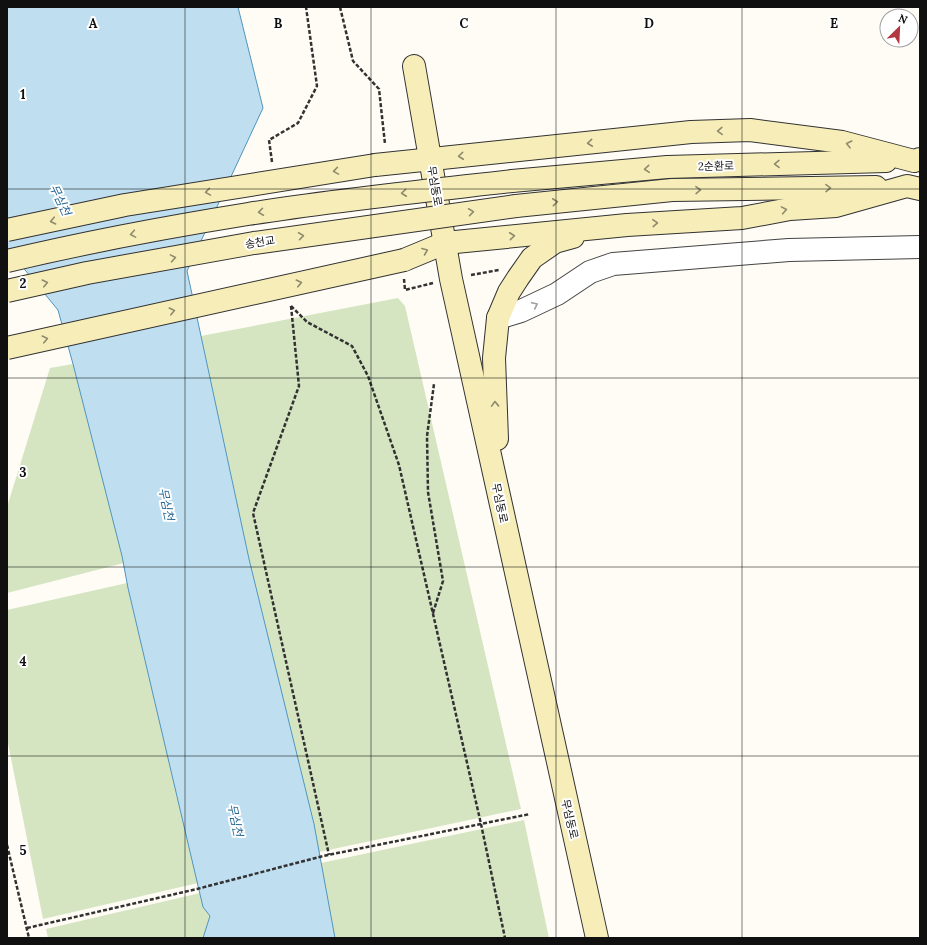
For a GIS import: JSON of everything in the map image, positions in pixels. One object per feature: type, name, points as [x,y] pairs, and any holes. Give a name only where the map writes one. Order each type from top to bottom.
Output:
[{"type":"street","name":"무심동로","points":[[414,66],[453,286],[597,938]]},
{"type":"street","points":[[7,230],[125,205],[381,164],[691,132],[750,130],[842,142],[918,160]]},
{"type":"street","name":"2순환로","points":[[7,261],[81,244],[248,214],[380,196],[512,181],[667,167],[918,160]]},
{"type":"street","points":[[7,348],[404,260],[445,243],[627,225],[742,218],[790,209],[836,206],[916,187]]},
{"type":"street","name":"송천교","points":[[7,291],[87,273],[254,243],[516,206],[672,190],[916,187]]},
{"type":"street","points":[[499,498],[494,358],[498,318],[509,292],[532,258],[555,242],[627,225]]},
{"type":"street","points":[[498,318],[521,311],[557,294],[590,272],[613,264],[789,250],[920,247]]},
{"type":"path","points":[[272,164],[269,140],[298,123],[317,86],[306,7]]},
{"type":"path","points":[[340,7],[353,61],[379,89],[381,164]]},
{"type":"path","points":[[329,854],[253,513],[299,386],[290,305],[307,322],[352,346],[368,376],[399,465],[481,824],[505,938]]},
{"type":"path","points":[[433,614],[443,581],[428,492],[427,436],[434,384]]},
{"type":"path","points":[[27,928],[197,889],[329,854],[530,814]]},
{"type":"path","points":[[7,845],[29,938]]},
{"type":"green space","points":[[398,298],[405,306],[521,809],[319,852],[314,824],[249,559],[201,336]]},
{"type":"green space","points":[[73,364],[124,563],[7,593],[7,507],[50,368]]},
{"type":"green space","points":[[127,583],[198,883],[43,919],[7,738],[7,610]]},
{"type":"green space","points":[[524,820],[549,938],[335,938],[321,863]]},
{"type":"green space","points":[[200,893],[203,907],[210,916],[203,938],[48,938],[46,929]]},
{"type":"water","name":"무심천","points":[[7,7],[238,7],[263,108],[187,271],[249,559],[314,824],[335,938],[203,938],[210,916],[203,907],[128,588],[122,556],[58,310],[7,248]]}]
